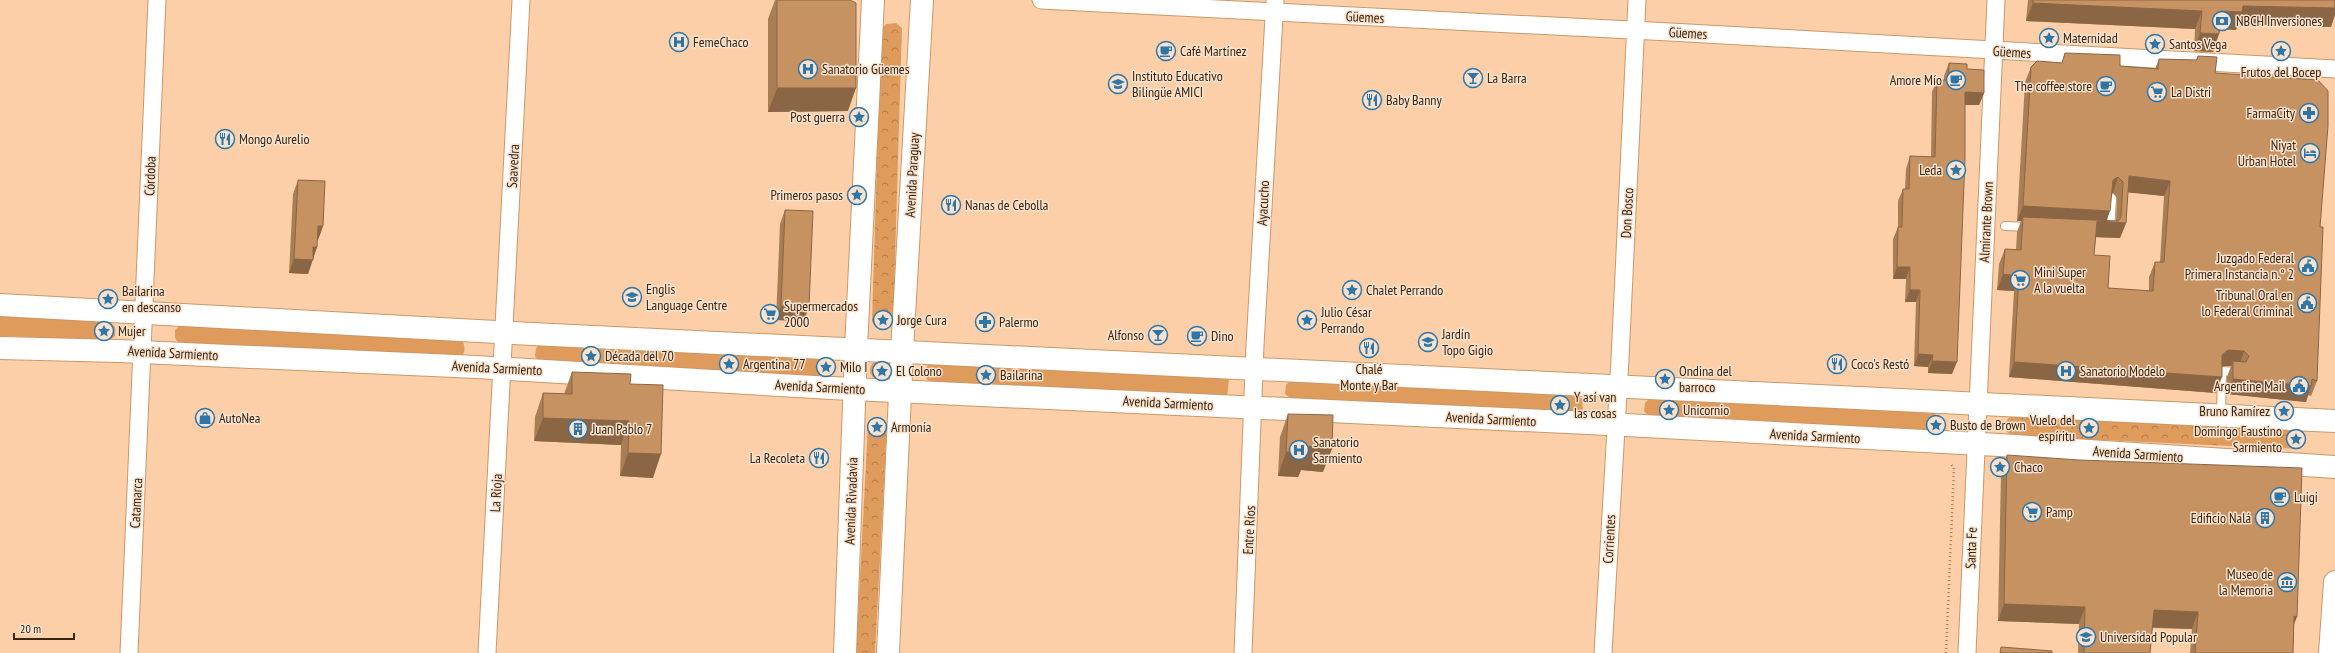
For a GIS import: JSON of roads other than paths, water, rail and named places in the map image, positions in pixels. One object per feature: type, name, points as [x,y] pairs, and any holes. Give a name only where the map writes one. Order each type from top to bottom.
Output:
[{"type":"main road","points":[[856,348],[873,0]]},
{"type":"main road","name":"Avenida Paraguay","points":[[902,351],[922,0]]},
{"type":"main road","points":[[0,305],[505,332],[856,348],[1978,405],[2335,421]]},
{"type":"main road","name":"Avenida Sarmiento","points":[[0,348],[502,369],[1254,407],[1975,444],[2335,467]]},
{"type":"main road","name":"Avenida Rivadavia","points":[[846,653],[856,348]]},
{"type":"main road","points":[[888,653],[902,390],[902,351]]},
{"type":"main road","points":[[2330,653],[2335,582]]},
{"type":"street","name":"Córdoba","points":[[142,353],[157,0]]},
{"type":"street","name":"Saavedra","points":[[505,332],[521,0]]},
{"type":"street","name":"Güemes","points":[[1041,0],[1274,7],[1636,30],[2335,70]]},
{"type":"street","name":"Don Bosco","points":[[1616,426],[1637,0]]},
{"type":"street","name":"Almirante Brown","points":[[1975,444],[1996,0]]},
{"type":"street","name":"Ayacucho","points":[[1254,407],[1274,7]]},
{"type":"street","name":"La Rioja","points":[[487,653],[505,332]]},
{"type":"street","name":"Catamarca","points":[[129,653],[142,353]]},
{"type":"street","name":"Entre Ríos","points":[[1243,653],[1254,407]]},
{"type":"street","name":"Corrientes","points":[[1603,653],[1616,426]]},
{"type":"street","name":"Santa Fe","points":[[1967,653],[1975,444]]},
{"type":"lane","points":[[2102,232],[2110,232],[2112,198]]},
{"type":"lane","points":[[2005,226],[2040,228]]},
{"type":"lane","points":[[2221,416],[2222,371],[2238,372]]},
{"type":"place","name":"NBCH Inversiones","points":[[2222,21]]},
{"type":"place","name":"Maternidad","points":[[2049,38]]},
{"type":"place","name":"FemeChaco","points":[[679,42]]},
{"type":"place","name":"Santos Vega","points":[[2155,44]]},
{"type":"place","name":"Café Martínez","points":[[1166,51]]},
{"type":"place","name":"Frutos del Bocep","points":[[2281,51]]},
{"type":"place","name":"Sanatorio Güemes","points":[[808,69]]},
{"type":"place","name":"La Barra","points":[[1473,78]]},
{"type":"place","name":"Amore Mío","points":[[1956,80]]},
{"type":"place","name":"Instituto Educativo Bilingüe AMICI","points":[[1118,84]]},
{"type":"place","name":"The coffee store","points":[[2106,86]]},
{"type":"place","name":"La Distri","points":[[2157,92]]},
{"type":"place","name":"Baby Banny","points":[[1372,100]]},
{"type":"place","name":"FarmaCity","points":[[2309,113]]},
{"type":"place","name":"Post guerra","points":[[859,117]]},
{"type":"place","name":"Mongo Aurelio","points":[[225,139]]},
{"type":"place","name":"Niyat Urban Hotel","points":[[2310,153]]},
{"type":"place","name":"Leda","points":[[1956,170]]},
{"type":"place","name":"Primeros pasos","points":[[857,195]]},
{"type":"place","name":"Nanas de Cebolla","points":[[951,205]]},
{"type":"place","name":"Juzgado Federal Primera Instancia n.° 2","points":[[2308,266]]},
{"type":"place","name":"Mini Super A la vuelta","points":[[2020,280]]},
{"type":"place","name":"Chalet Perrando","points":[[1352,290]]},
{"type":"place","name":"Englis Language Centre","points":[[632,297]]},
{"type":"place","name":"Bailarina en descanso","points":[[108,299]]},
{"type":"place","name":"Tribunal Oral en lo Federal Criminal","points":[[2307,303]]},
{"type":"place","name":"Supermercados 2000","points":[[770,314]]},
{"type":"place","name":"Jorge Cura","points":[[883,320]]},
{"type":"place","name":"Julio César Perrando","points":[[1307,320]]},
{"type":"place","name":"Palermo","points":[[985,322]]},
{"type":"place","name":"Mujer","points":[[104,331]]},
{"type":"place","name":"Alfonso","points":[[1158,335]]},
{"type":"place","name":"Dino","points":[[1197,336]]},
{"type":"place","name":"Jardín Topo Gigio","points":[[1428,342]]},
{"type":"place","name":"Chalé Monte y Bar","points":[[1369,348]]},
{"type":"place","name":"Década del 70","points":[[591,356]]},
{"type":"place","name":"Argentina 77","points":[[729,364]]},
{"type":"place","name":"Coco's Restó","points":[[1837,364]]},
{"type":"place","name":"Milo I","points":[[826,367]]},
{"type":"place","name":"El Colono","points":[[882,371]]},
{"type":"place","name":"Sanatorio Modelo","points":[[2066,371]]},
{"type":"place","name":"Bailarina","points":[[986,375]]},
{"type":"place","name":"Ondina del barroco","points":[[1665,379]]},
{"type":"place","name":"Argentine Mail","points":[[2299,386]]},
{"type":"place","name":"Y así van las cosas","points":[[1560,405]]},
{"type":"place","name":"Unicornio","points":[[1669,410]]},
{"type":"place","name":"Bruno Ramírez","points":[[2284,411]]},
{"type":"place","name":"AutoNea","points":[[205,418]]},
{"type":"place","name":"Busto de Brown","points":[[1936,425]]},
{"type":"place","name":"Armonía","points":[[877,427]]},
{"type":"place","name":"Vuelo del espíritu","points":[[2089,428]]},
{"type":"place","name":"Juan Pablo 7","points":[[578,429]]},
{"type":"place","name":"Domingo Faustino Sarmiento","points":[[2296,439]]},
{"type":"place","name":"Sanatorio Sarmiento","points":[[1299,450]]},
{"type":"place","name":"La Recoleta","points":[[819,458]]},
{"type":"place","name":"Chaco","points":[[2000,467]]},
{"type":"place","name":"Luigi","points":[[2280,497]]},
{"type":"place","name":"Pamp","points":[[2032,512]]},
{"type":"place","name":"Edificio Nalá","points":[[2265,518]]},
{"type":"place","name":"Museo de la Memoria","points":[[2287,582]]},
{"type":"place","name":"Universidad Popular","points":[[2086,637]]}]
